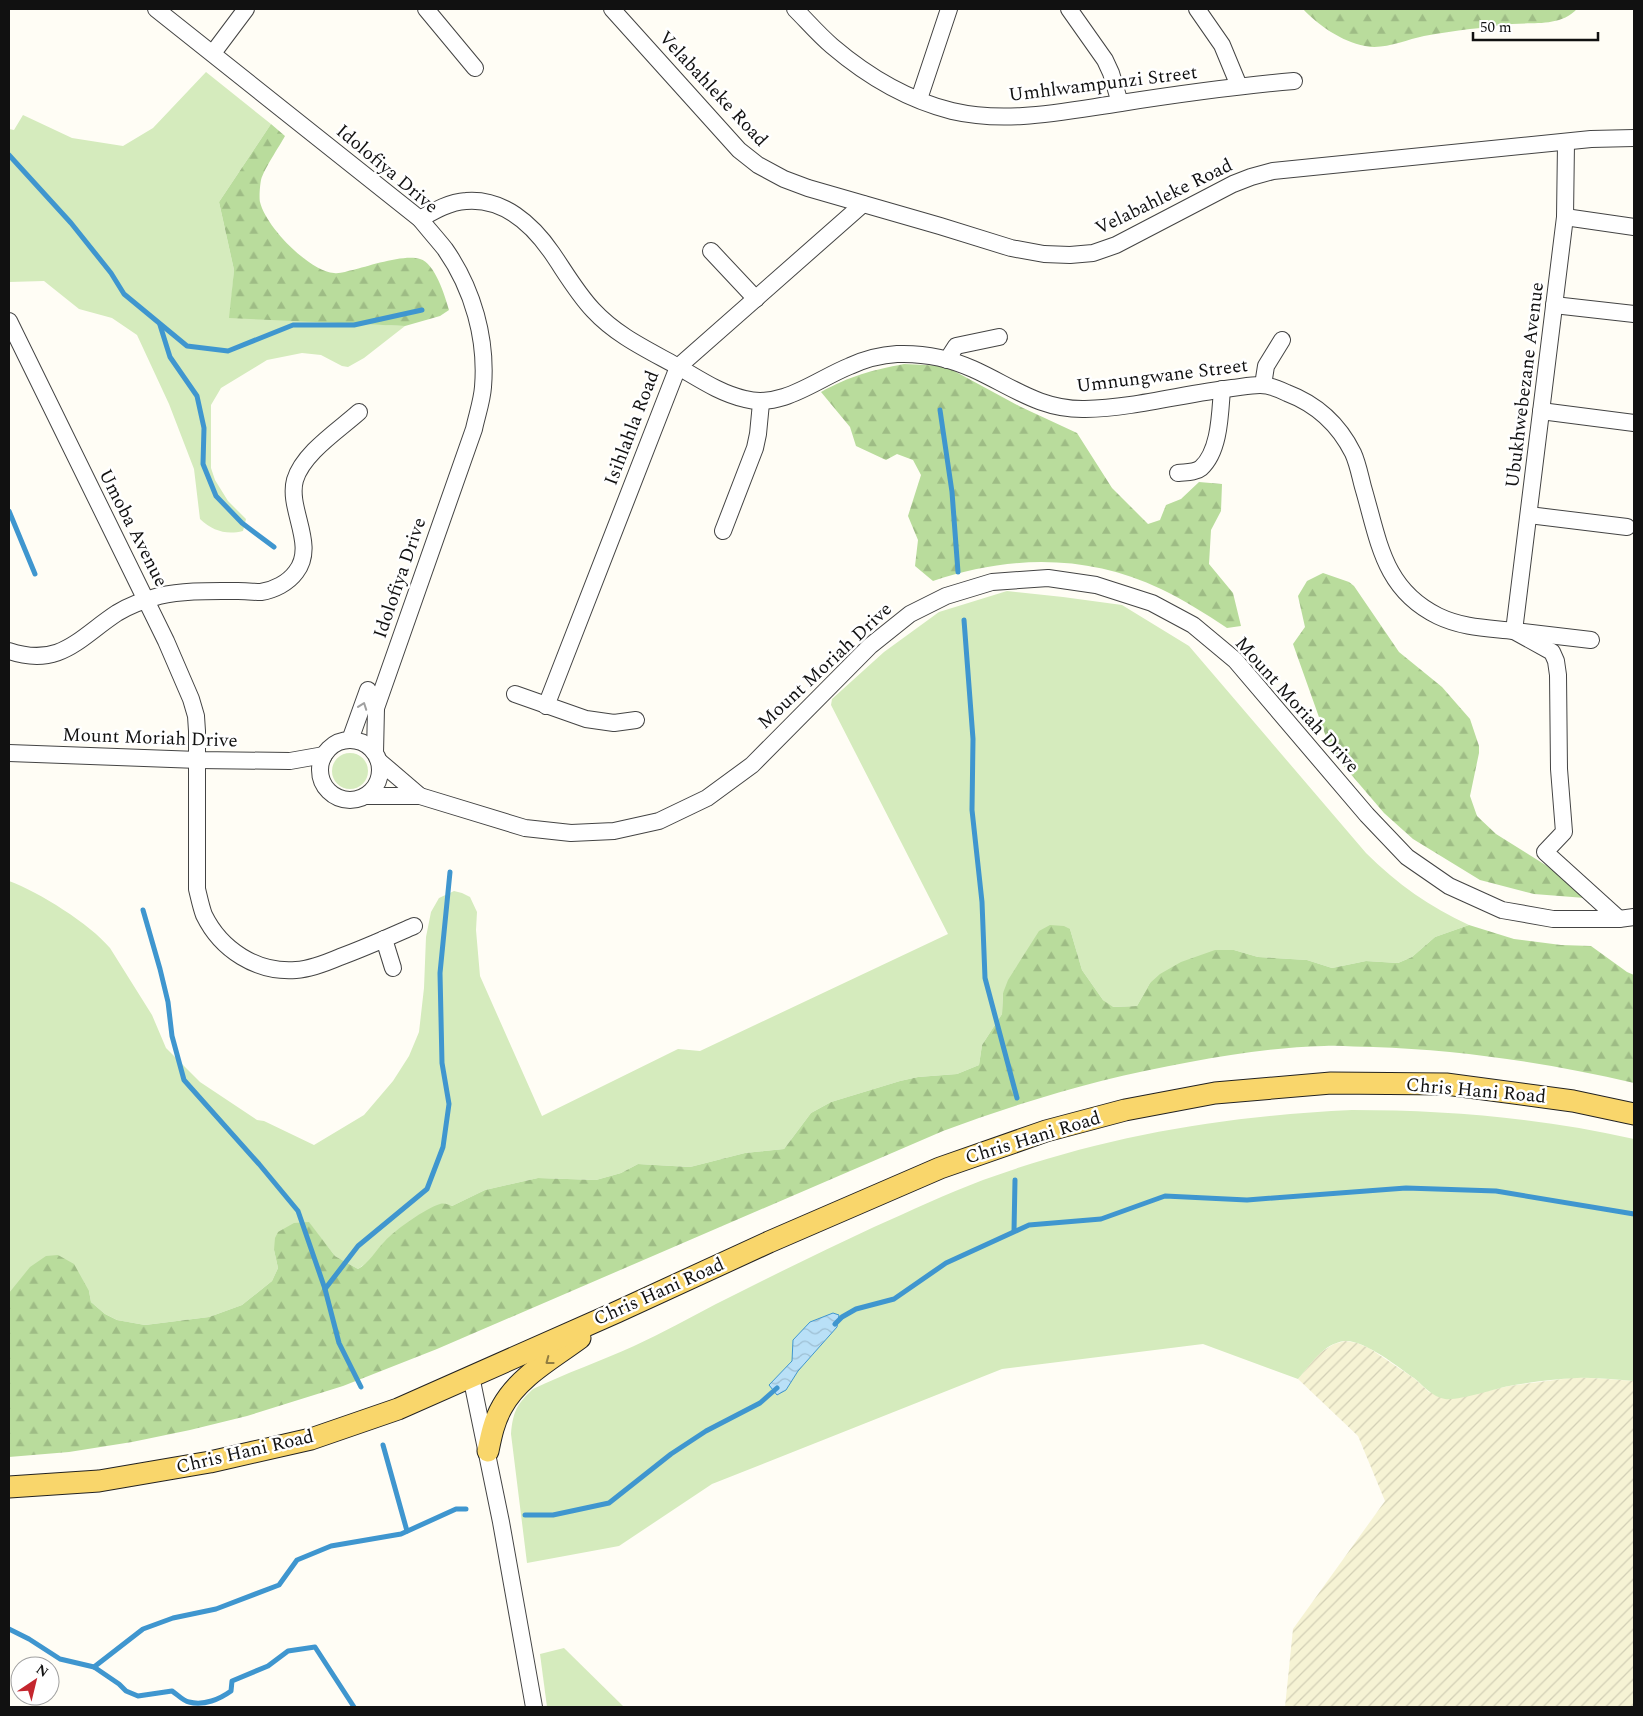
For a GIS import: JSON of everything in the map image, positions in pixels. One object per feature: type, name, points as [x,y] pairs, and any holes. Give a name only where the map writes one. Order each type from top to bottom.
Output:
[{"type":"main road","name":"Chris Hani Road","points":[[9,1487],[99,1481],[210,1462],[311,1439],[398,1409],[769,1242],[940,1168],[1046,1131],[1134,1108],[1215,1093],[1331,1083],[1446,1084],[1573,1101],[1634,1114]]},
{"type":"main road","points":[[488,1451],[498,1416],[512,1392],[545,1364],[617,1312]]},
{"type":"street","name":"Idolofiya Drive","points":[[156,9],[420,219],[445,249],[464,282],[476,313],[484,350],[483,389],[472,436],[376,708],[377,757]]},
{"type":"street","points":[[213,54],[246,9]]},
{"type":"street","points":[[426,9],[474,68]]},
{"type":"street","name":"Velabahleke Road","points":[[612,9],[740,150],[758,165],[784,179],[863,204],[1011,248],[1044,254],[1070,256],[1093,253],[1116,245],[1233,184],[1273,171],[1591,139],[1634,138]]},
{"type":"street","name":"Umhlwampunzi Street","points":[[795,9],[831,45],[858,67],[918,99],[952,111],[989,116],[1029,117],[1239,86],[1294,81]]},
{"type":"street","points":[[918,99],[949,9]]},
{"type":"street","points":[[1070,9],[1111,73],[1120,103]]},
{"type":"street","points":[[1197,9],[1222,45],[1239,86]]},
{"type":"street","name":"Ubukhwebezane Avenue","points":[[1514,631],[1565,217],[1566,143]]},
{"type":"street","name":"Umnungwane Street","points":[[420,219],[452,204],[466,201],[483,202],[499,206],[519,216],[533,228],[593,310],[614,330],[722,392],[761,403],[793,393],[849,366],[871,358],[895,354],[920,355],[948,360],[973,369],[1031,399],[1054,406],[1083,409],[1127,405],[1222,389],[1263,385],[1287,393],[1306,402],[1326,416],[1343,435],[1355,456],[1382,556],[1394,578],[1410,598],[1436,615],[1462,626],[1591,640]]},
{"type":"street","name":"Isihlahla Road","points":[[546,706],[678,367],[863,204]]},
{"type":"street","points":[[1565,217],[1634,227]]},
{"type":"street","points":[[711,251],[756,299]]},
{"type":"street","points":[[1554,305],[1634,314]]},
{"type":"street","name":"Umoba Avenue","points":[[9,321],[147,600],[191,699],[196,716],[198,760],[197,889],[203,913],[213,930],[230,949],[250,962],[272,969],[296,970],[317,966],[414,926]]},
{"type":"street","points":[[948,360],[956,346],[999,336]]},
{"type":"street","points":[[1263,385],[1266,366],[1282,340]]},
{"type":"street","points":[[1178,473],[1200,469],[1210,455],[1218,432],[1222,389]]},
{"type":"street","points":[[723,531],[755,448],[761,403]]},
{"type":"street","points":[[1541,410],[1634,423]]},
{"type":"street","points":[[9,651],[18,654],[50,655],[65,650],[85,638],[117,613],[147,600],[182,592],[261,592],[275,588],[288,581],[297,571],[302,560],[304,548],[294,493],[295,480],[302,466],[314,451],[359,412]]},
{"type":"street","points":[[1529,515],[1627,527]]},
{"type":"street","name":"Mount Moriah Drive","points":[[290,761],[319,772],[325,787],[336,798],[346,801],[357,800],[367,796],[420,796],[525,828],[571,833],[614,831],[658,821],[707,798],[752,765],[870,646],[910,614],[946,596],[992,582],[1048,578],[1096,584],[1152,603],[1193,625],[1235,660],[1367,815],[1407,856],[1449,886],[1502,910],[1554,919],[1627,918]]},
{"type":"street","name":"Umnungwane Street","points":[[1514,631],[1552,652],[1556,661],[1558,675],[1559,769],[1564,832],[1545,852],[1627,918]]},
{"type":"street","points":[[350,740],[368,690],[376,708]]},
{"type":"street","points":[[515,694],[577,717],[614,723],[636,720]]},
{"type":"street","name":"Mount Moriah Drive","points":[[9,753],[198,760],[290,761],[324,755],[332,746],[341,741],[350,740],[363,742],[420,796]]},
{"type":"street","points":[[319,772],[324,755]]},
{"type":"street","points":[[367,796],[379,780],[381,770],[377,757]]},
{"type":"street","points":[[384,939],[393,968]]},
{"type":"street","points":[[471,1376],[488,1451],[534,1707]]},
{"type":"shaded area","points":[[1345,1341],[1369,1348],[1415,1379],[1429,1392],[1457,1398],[1509,1386],[1578,1377],[1634,1381],[1634,1707],[1285,1707],[1293,1629],[1385,1501],[1358,1436],[1298,1379],[1318,1354],[1334,1344]]},
{"type":"green space","points":[[1303,9],[1577,9],[1563,19],[1554,21],[1507,24],[1453,31],[1424,36],[1387,46],[1372,47],[1356,44],[1339,37],[1323,27]]},
{"type":"green space","points":[[206,72],[271,124],[219,202],[234,270],[230,317],[405,326],[364,358],[348,367],[342,366],[321,355],[302,353],[267,360],[221,388],[211,405],[211,468],[215,480],[228,501],[246,519],[243,531],[231,532],[215,529],[200,519],[194,469],[169,404],[137,335],[112,318],[79,309],[44,281],[9,282],[9,129],[14,130],[23,115],[72,138],[123,146],[153,128]]},
{"type":"green space","points":[[271,124],[285,136],[268,164],[261,180],[260,202],[264,212],[279,235],[313,265],[334,273],[396,259],[420,259],[435,273],[449,310],[440,316],[405,326],[229,318],[234,270],[219,202]]},
{"type":"green space","points":[[904,364],[945,366],[1021,407],[1077,433],[1112,488],[1148,524],[1160,520],[1166,505],[1181,499],[1199,482],[1222,484],[1221,511],[1211,530],[1209,564],[1233,593],[1241,626],[1227,628],[1203,612],[1161,589],[1105,569],[1077,564],[1048,562],[990,566],[933,581],[915,566],[918,540],[908,516],[921,475],[913,460],[897,454],[886,460],[856,446],[850,427],[821,392],[861,374]]},
{"type":"green space","points":[[1323,573],[1349,582],[1354,586],[1399,652],[1442,687],[1470,719],[1479,746],[1470,796],[1477,816],[1496,834],[1563,876],[1585,898],[1534,894],[1480,880],[1413,839],[1384,813],[1331,751],[1293,644],[1305,627],[1298,596],[1307,581]]},
{"type":"green space","points":[[1007,591],[1122,605],[1189,646],[1366,853],[1414,894],[1441,911],[1469,925],[1435,937],[1412,957],[1398,963],[1366,961],[1332,968],[1307,960],[1258,957],[1234,950],[1150,983],[1137,1006],[1112,1007],[1103,1000],[1082,970],[1070,929],[1003,993],[1002,1014],[982,1045],[979,1065],[957,1074],[918,1077],[900,1081],[831,1102],[811,1113],[784,1149],[745,1153],[690,1167],[638,1164],[621,1173],[596,1180],[538,1178],[485,1190],[452,1206],[446,1204],[358,1269],[335,1256],[309,1223],[274,1250],[278,1268],[272,1281],[242,1305],[209,1317],[145,1325],[117,1320],[105,1314],[91,1302],[89,1291],[9,1293],[9,881],[35,893],[77,919],[110,948],[152,1015],[166,1048],[200,1082],[257,1120],[264,1121],[314,1145],[364,1115],[393,1081],[409,1056],[419,1032],[424,988],[426,937],[431,912],[439,898],[454,891],[462,893],[470,897],[477,912],[476,930],[480,976],[542,1116],[678,1049],[700,1051],[948,934],[831,705],[832,699],[884,652],[939,612]]},
{"type":"green space","points":[[350,753],[357,754],[363,758],[367,764],[367,778],[363,784],[357,788],[350,789],[343,788],[337,784],[333,778],[332,771],[333,764],[337,758],[343,754]]},
{"type":"green space","points":[[1050,925],[1064,926],[1070,929],[1082,970],[1103,1000],[1113,1007],[1137,1006],[1150,983],[1160,974],[1181,962],[1215,950],[1234,950],[1258,957],[1307,960],[1332,968],[1366,961],[1398,963],[1412,957],[1435,937],[1469,925],[1514,939],[1561,945],[1591,946],[1634,975],[1634,1083],[1569,1069],[1472,1054],[1336,1046],[1290,1048],[1240,1054],[1127,1075],[1034,1100],[943,1131],[437,1349],[343,1386],[247,1416],[190,1430],[69,1452],[9,1457],[9,1293],[30,1267],[46,1256],[58,1255],[74,1264],[89,1291],[91,1302],[105,1314],[117,1320],[145,1325],[209,1317],[242,1305],[272,1281],[278,1268],[274,1250],[275,1238],[278,1232],[294,1223],[309,1222],[335,1256],[358,1269],[369,1260],[390,1236],[419,1215],[440,1204],[452,1206],[485,1190],[538,1178],[596,1180],[621,1173],[638,1164],[690,1167],[745,1153],[784,1149],[811,1113],[831,1102],[900,1081],[918,1077],[957,1074],[979,1065],[982,1045],[1002,1014],[1003,993],[1008,980],[1039,931]]},
{"type":"green space","points":[[1352,1110],[1388,1110],[1494,1117],[1564,1126],[1634,1139],[1634,1381],[1599,1378],[1552,1380],[1509,1386],[1458,1398],[1445,1399],[1432,1394],[1414,1378],[1371,1349],[1361,1344],[1344,1341],[1324,1350],[1298,1379],[1203,1344],[1002,1369],[712,1484],[619,1546],[527,1563],[511,1434],[517,1408],[533,1389],[634,1346],[854,1236],[983,1180],[1074,1151],[1165,1131],[1257,1117]]},
{"type":"green space","points":[[564,1648],[624,1707],[547,1707],[540,1654]]},
{"type":"water","points":[[833,1313],[839,1315],[837,1327],[798,1371],[786,1390],[777,1395],[769,1385],[792,1361],[793,1340],[810,1322]]},
{"type":"waterway","points":[[9,155],[71,223],[111,273],[124,294],[187,346],[228,351],[293,325],[354,325],[422,310]]},
{"type":"waterway","points":[[160,325],[170,357],[197,396],[204,428],[203,464],[216,496],[242,523],[274,547]]},
{"type":"waterway","points":[[940,410],[952,492],[958,572]]},
{"type":"waterway","points":[[9,511],[35,574]]},
{"type":"waterway","points":[[964,620],[973,739],[972,810],[982,902],[985,978],[1017,1098]]},
{"type":"waterway","points":[[325,1289],[358,1246],[427,1189],[443,1147],[449,1104],[442,1063],[440,973],[450,872]]},
{"type":"waterway","points":[[143,910],[168,1002],[172,1036],[184,1080],[298,1211],[325,1289],[339,1343],[361,1387]]},
{"type":"waterway","points":[[1014,1231],[1015,1180]]},
{"type":"waterway","points":[[835,1324],[842,1317],[856,1309],[894,1299],[946,1263],[1029,1225],[1101,1219],[1165,1196],[1247,1200],[1406,1188],[1496,1191],[1634,1214]]},
{"type":"waterway","points":[[525,1515],[553,1515],[609,1503],[671,1454],[706,1431],[760,1403],[777,1388]]},
{"type":"waterway","points":[[383,1445],[407,1531]]},
{"type":"waterway","points":[[94,1667],[143,1629],[173,1618],[216,1609],[279,1585],[297,1560],[331,1546],[401,1534],[456,1509],[466,1509]]},
{"type":"waterway","points":[[9,1629],[29,1639],[60,1659],[94,1667],[126,1691],[138,1696],[172,1691],[185,1700],[195,1703],[212,1701],[222,1697],[231,1691],[232,1681],[268,1666],[288,1651],[315,1647],[354,1707]]}]
